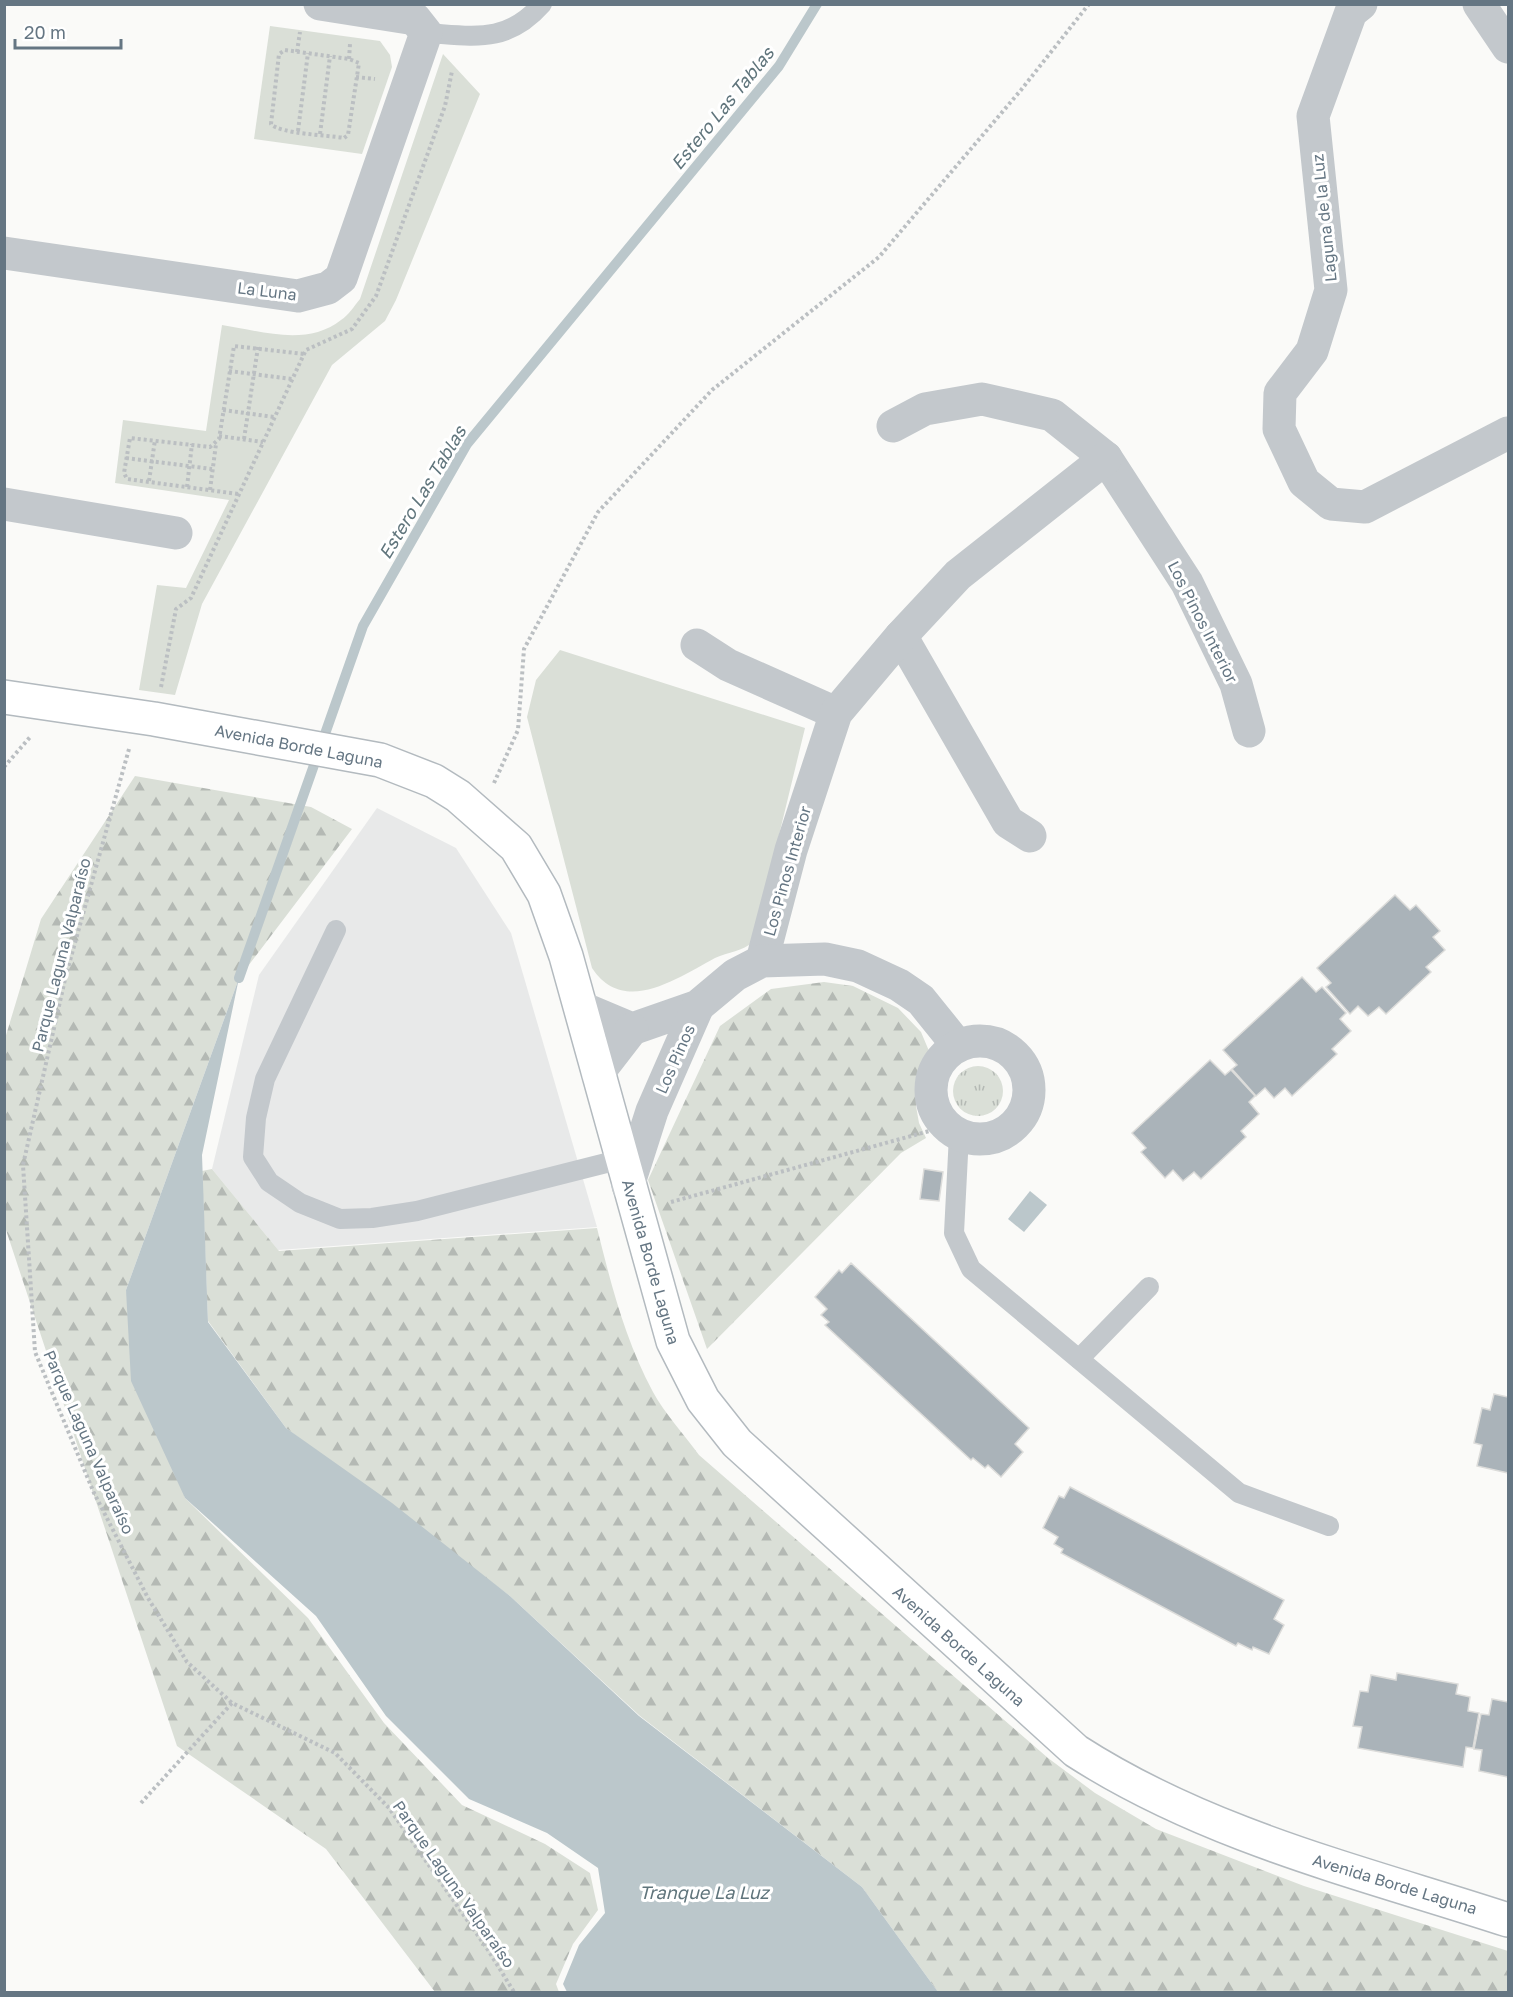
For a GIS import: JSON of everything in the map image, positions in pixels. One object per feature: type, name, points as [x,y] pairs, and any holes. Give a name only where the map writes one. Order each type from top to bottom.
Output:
[{"type":"street","points":[[320,4],[415,19],[426,33]]},
{"type":"street","name":"Laguna de la Luz","points":[[1361,4],[1352,12],[1313,116],[1331,290],[1312,351],[1280,393],[1279,429],[1304,482],[1331,504],[1365,507],[1509,433]]},
{"type":"street","points":[[1479,4],[1509,47]]},
{"type":"street","name":"La Luna","points":[[4,253],[291,295],[312,294],[327,288],[341,278],[426,33]]},
{"type":"street","name":"Los Pinos Interior","points":[[893,426],[926,409],[982,399],[1052,415],[1106,458],[1187,583],[1236,684],[1249,731]]},
{"type":"street","name":"Los Pinos Interior","points":[[762,961],[791,850],[836,712],[901,636],[958,575],[1106,458]]},
{"type":"street","points":[[4,504],[176,534]]},
{"type":"street","points":[[901,636],[1008,822],[1030,836]]},
{"type":"street","points":[[697,645],[728,665],[836,712]]},
{"type":"street","name":"Avenida Borde Laguna","points":[[4,696],[146,718],[380,760],[434,781],[480,814],[516,847],[532,870],[544,894],[582,1008],[628,1185],[673,1341],[687,1371],[719,1423],[757,1463],[1076,1751],[1120,1779],[1197,1816],[1311,1858],[1509,1920]]},
{"type":"street","name":"Los Pinos","points":[[632,1029],[698,1006],[735,975],[762,961],[825,958],[873,971],[921,1000],[958,1046]]},
{"type":"street","name":"Los Pinos","points":[[628,1185],[652,1111],[698,1006]]},
{"type":"street","points":[[582,1008],[632,1029],[598,1072]]},
{"type":"street","points":[[974,1041],[990,1042],[1005,1048],[1018,1059],[1026,1073],[1029,1090],[1022,1113],[1006,1132],[992,1138],[975,1139],[953,1131],[936,1114],[931,1098],[931,1083],[936,1067],[946,1054],[958,1046],[974,1041]]},
{"type":"street","name":"Los Pinos","points":[[612,1125],[652,1111]]},
{"type":"lane","points":[[426,33],[491,36],[516,28],[542,4]]},
{"type":"lane","points":[[336,930],[265,1079],[256,1118],[253,1156],[269,1182],[300,1203],[340,1219],[372,1218],[628,1185]]},
{"type":"lane","points":[[953,1131],[954,1233],[971,1269],[1239,1492],[1329,1526]]},
{"type":"lane","points":[[1079,1359],[1149,1287]]},
{"type":"path","points":[[480,814],[518,730],[524,649],[598,512],[712,390],[879,257],[1021,90],[1089,4]]},
{"type":"path","points":[[210,490],[234,346],[304,354],[306,350],[352,329],[376,296],[445,106],[460,35]]},
{"type":"path","points":[[285,50],[330,56],[359,63],[349,130],[344,138],[275,128],[271,124],[279,54],[285,50]]},
{"type":"path","points":[[298,131],[308,53]]},
{"type":"path","points":[[320,134],[330,56]]},
{"type":"path","points":[[356,77],[369,78]]},
{"type":"path","points":[[349,130],[355,131]]},
{"type":"path","points":[[244,439],[258,347]]},
{"type":"path","name":"Parque Laguna Valparaíso","points":[[304,354],[191,598],[176,609],[146,718],[66,975],[23,1165],[35,1352],[94,1493],[148,1598],[187,1662],[232,1703],[334,1753],[389,1808],[514,1992]]},
{"type":"path","points":[[229,371],[292,379]]},
{"type":"path","points":[[223,410],[274,417]]},
{"type":"path","points":[[219,436],[262,442]]},
{"type":"path","points":[[216,444],[210,447],[130,438],[124,476],[149,482],[238,494]]},
{"type":"path","points":[[149,482],[155,440]]},
{"type":"path","points":[[187,486],[192,444]]},
{"type":"path","points":[[126,458],[212,469]]},
{"type":"path","points":[[628,1185],[953,1131]]},
{"type":"path","points":[[141,1803],[232,1703]]},
{"type":"shaded area","points":[[377,808],[456,848],[511,933],[597,1227],[278,1250],[212,1169],[259,975]]},
{"type":"green space","points":[[270,26],[380,41],[390,55],[392,67],[362,154],[254,139]]},
{"type":"green space","points":[[443,54],[480,94],[396,300],[385,321],[332,365],[202,604],[175,695],[139,690],[157,585],[186,588],[229,500],[115,483],[123,420],[206,431],[222,325],[283,335],[299,335],[328,328],[349,313],[360,299]]},
{"type":"green space","points":[[560,650],[805,728],[753,942],[749,945],[715,958],[669,982],[635,991],[620,990],[605,982],[592,968],[527,717],[536,680]]},
{"type":"green space","points":[[135,776],[311,807],[352,829],[239,978],[126,1290],[185,1498],[308,1618],[384,1723],[462,1805],[545,1844],[590,1873],[598,1910],[573,1944],[556,1984],[559,1992],[435,1992],[326,1849],[177,1746],[5,1227],[4,1042],[41,919]]},
{"type":"green space","points":[[824,982],[853,986],[898,1008],[921,1032],[929,1051],[916,1106],[919,1123],[926,1138],[901,1153],[707,1349],[648,1180],[720,1026],[771,989]]},
{"type":"green space","points":[[978,1066],[987,1068],[998,1077],[1003,1091],[1001,1100],[992,1111],[978,1116],[969,1114],[958,1105],[953,1091],[955,1082],[964,1071]]},
{"type":"green space","points":[[212,1169],[279,1251],[597,1228],[620,1312],[634,1352],[663,1408],[699,1455],[1048,1758],[1095,1793],[1156,1829],[1304,1886],[1508,1951],[1508,1992],[938,1992],[862,1887],[640,1716],[510,1596],[286,1428],[208,1321],[202,1171]]},
{"type":"water","name":"Tranque La Luz","points":[[239,978],[202,1155],[208,1322],[286,1428],[392,1503],[510,1596],[639,1716],[862,1887],[938,1992],[567,1992],[563,1984],[579,1945],[605,1913],[598,1868],[547,1833],[469,1799],[386,1716],[316,1616],[185,1498],[131,1381],[126,1290]]},
{"type":"water","points":[[1030,1191],[1047,1205],[1024,1232],[1008,1219]]},
{"type":"building","points":[[1395,895],[1410,910],[1416,905],[1440,931],[1433,937],[1445,950],[1426,967],[1431,972],[1386,1014],[1379,1007],[1368,1016],[1358,1006],[1350,1014],[1326,987],[1331,983],[1317,968]]},
{"type":"building","points":[[1302,977],[1316,992],[1322,987],[1346,1013],[1340,1019],[1351,1031],[1332,1049],[1337,1054],[1292,1096],[1285,1088],[1274,1098],[1265,1088],[1256,1096],[1232,1069],[1237,1065],[1223,1050]]},
{"type":"building","points":[[1210,1060],[1225,1075],[1231,1070],[1255,1096],[1249,1102],[1259,1114],[1241,1131],[1246,1137],[1201,1179],[1194,1172],[1183,1181],[1173,1170],[1165,1178],[1141,1152],[1146,1148],[1132,1133]]},
{"type":"building","points":[[924,1169],[943,1172],[939,1201],[920,1199]]},
{"type":"building","points":[[851,1263],[1029,1428],[1015,1444],[1023,1452],[1001,1477],[988,1465],[985,1468],[973,1458],[971,1460],[825,1325],[829,1322],[821,1315],[827,1309],[815,1297],[839,1270],[842,1273]]},
{"type":"building","points":[[1494,1394],[1508,1397],[1508,1473],[1477,1466],[1482,1445],[1474,1443],[1482,1408],[1490,1410]]},
{"type":"building","points":[[1070,1487],[1284,1600],[1274,1619],[1284,1625],[1269,1654],[1253,1647],[1252,1650],[1238,1643],[1236,1646],[1061,1553],[1063,1549],[1054,1544],[1058,1537],[1043,1528],[1059,1496],[1064,1498]]},
{"type":"building","points":[[1397,1673],[1458,1684],[1456,1694],[1470,1697],[1468,1711],[1479,1713],[1473,1748],[1466,1747],[1463,1767],[1358,1748],[1362,1727],[1353,1726],[1360,1691],[1368,1692],[1371,1675],[1396,1680]]},
{"type":"building","points":[[1492,1699],[1508,1702],[1508,1777],[1479,1771],[1482,1750],[1474,1749],[1481,1714],[1489,1715]]},
{"type":"waterway","name":"Estero Las Tablas","points":[[239,978],[363,626],[467,444],[779,66],[817,4]]}]
